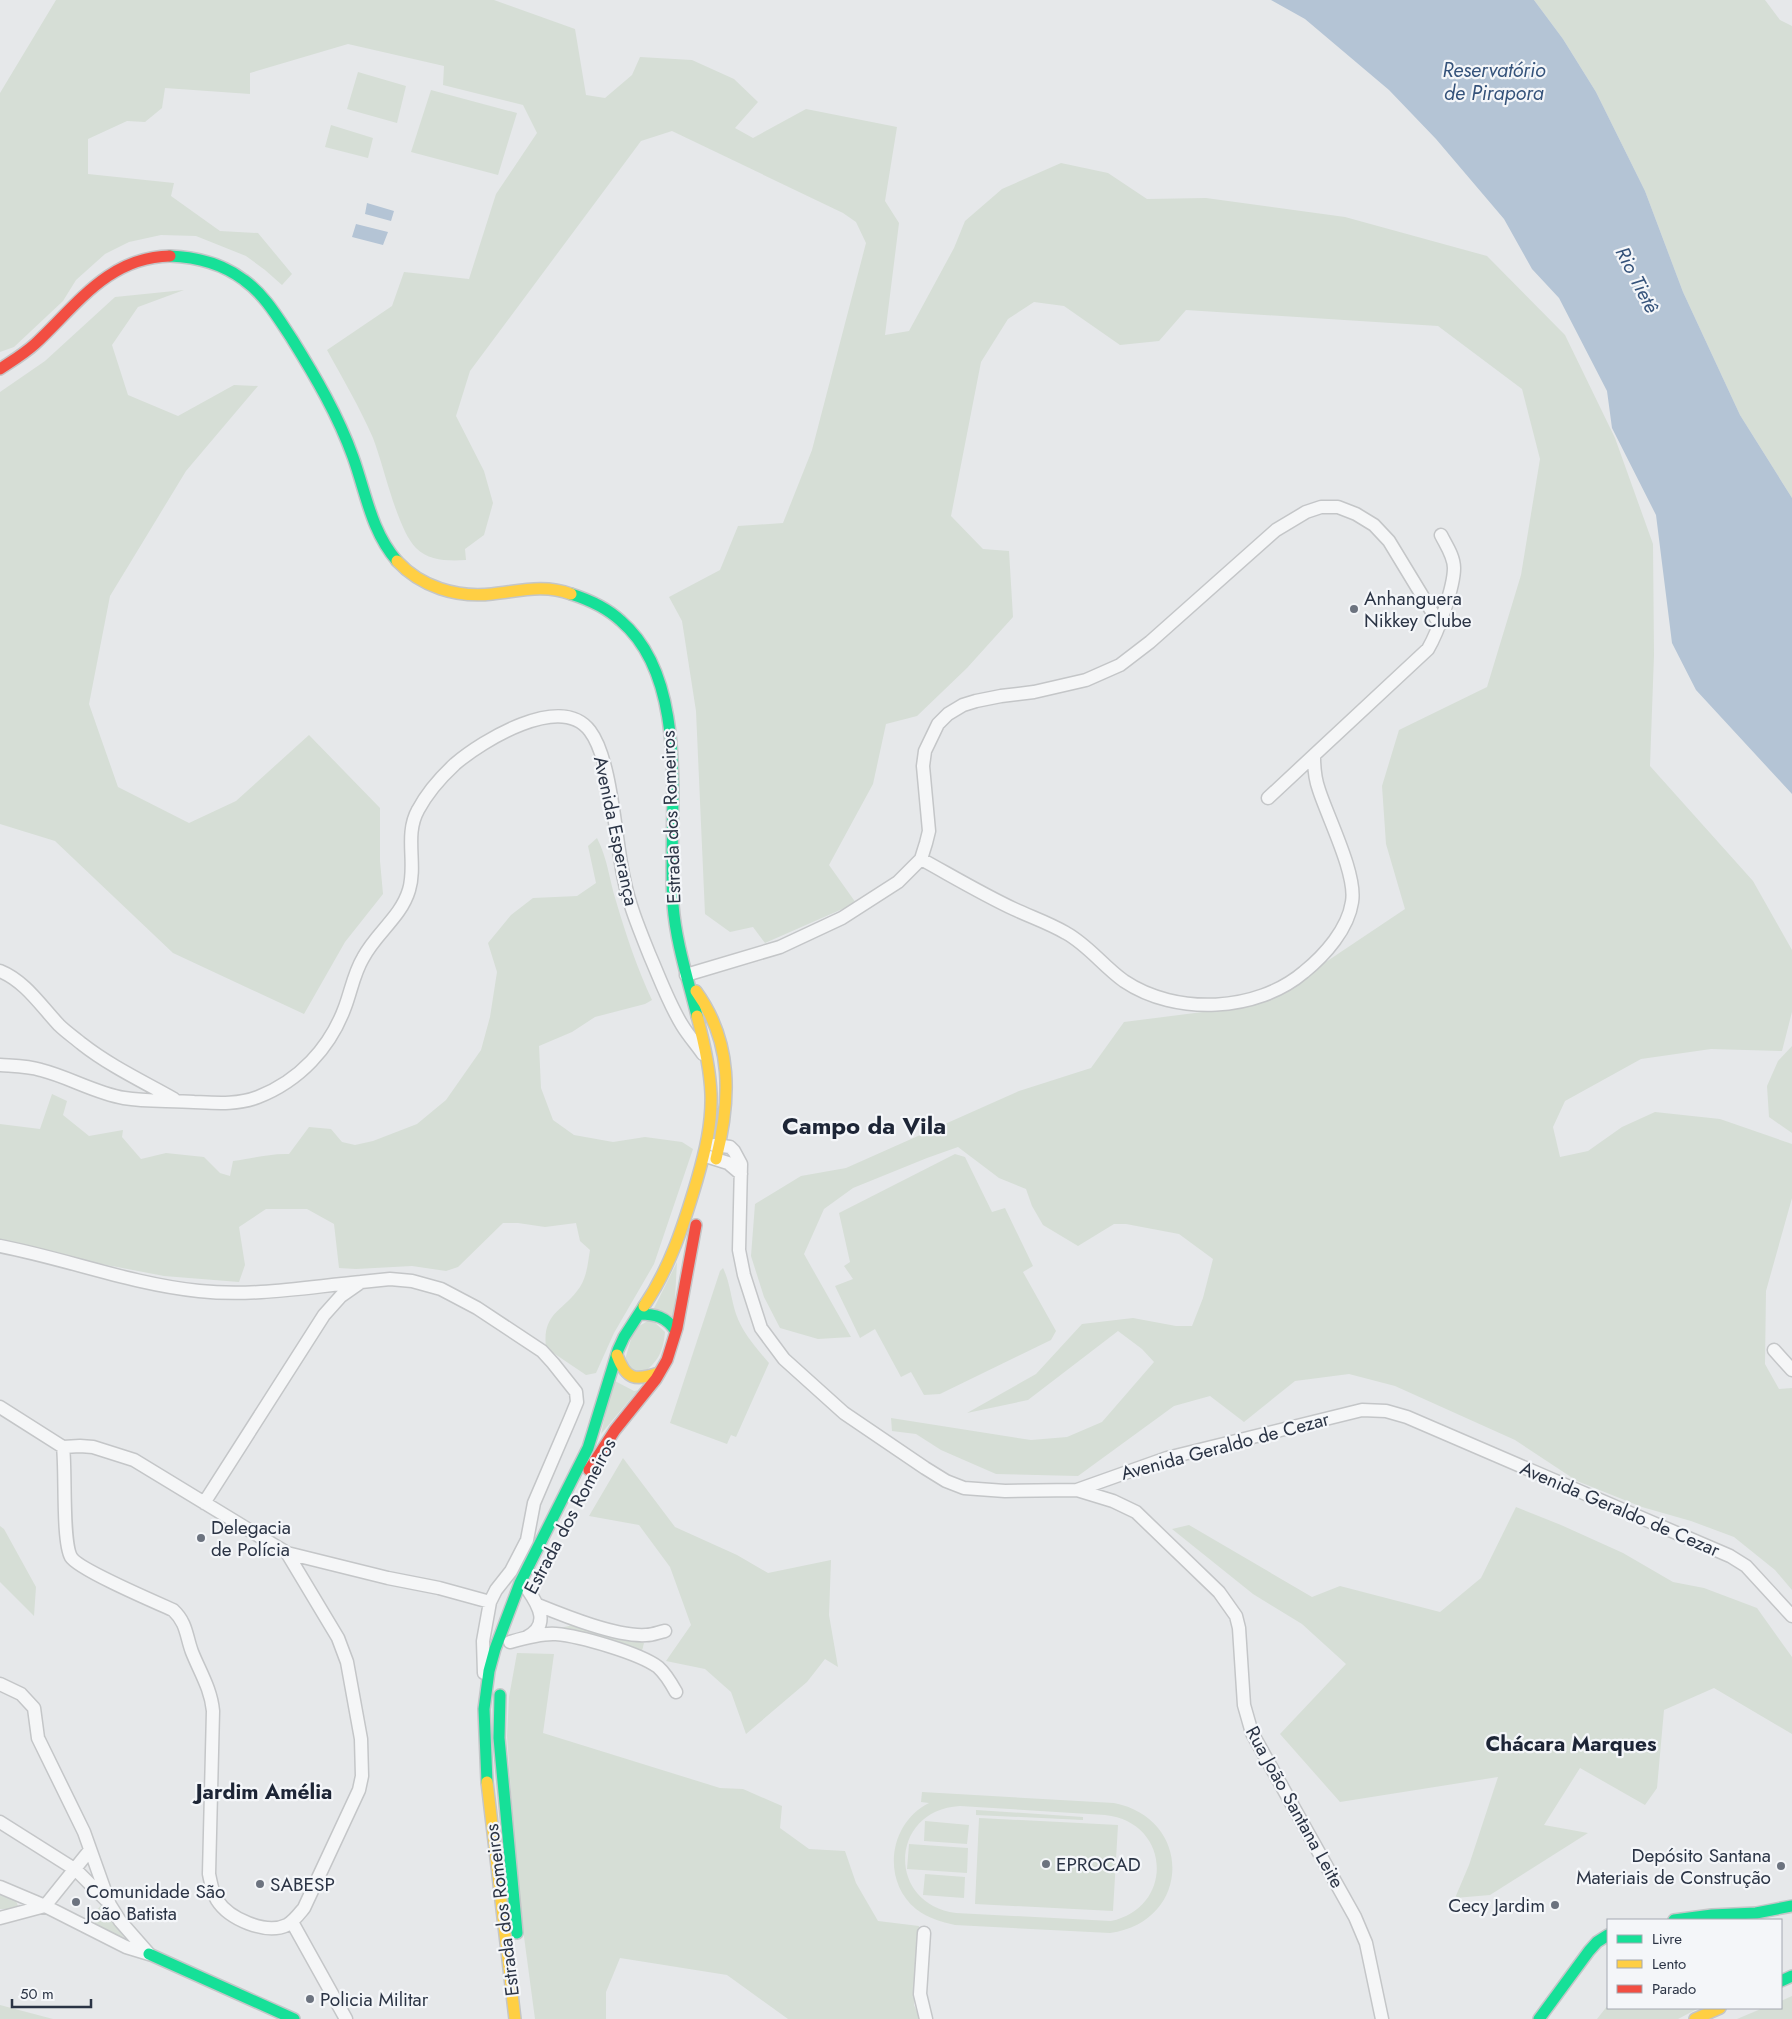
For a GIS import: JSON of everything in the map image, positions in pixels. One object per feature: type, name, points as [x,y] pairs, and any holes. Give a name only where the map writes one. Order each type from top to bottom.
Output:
[{"type":"main road","name":"Estrada dos Romeiros","points":[[0,369],[11,364],[27,350],[81,298],[108,276],[129,263],[146,258],[170,256],[199,258],[229,270],[260,294],[277,316],[317,380],[351,452],[373,522],[386,548],[397,563],[414,578],[449,592],[478,596],[521,589],[550,587],[589,600],[609,611],[628,627],[640,642],[650,658],[665,701],[672,746],[672,891],[675,923],[708,1060],[712,1102],[710,1157],[669,1263],[625,1336],[617,1355],[590,1442],[545,1532],[505,1619],[495,1646],[486,1688],[485,1760],[498,1887],[515,2019]]},
{"type":"main road","name":"Estrada dos Romeiros","points":[[687,978],[712,1014],[719,1034],[726,1081],[727,1105],[720,1145]]},
{"type":"main road","name":"Estrada dos Romeiros","points":[[506,1657],[528,1590],[592,1465],[606,1442],[651,1386],[666,1362],[671,1349],[689,1252],[700,1212]]},
{"type":"main road","points":[[640,1314],[650,1313],[666,1318],[675,1330]]},
{"type":"main road","points":[[617,1355],[624,1372],[632,1378],[647,1377],[659,1372]]},
{"type":"main road","name":"Estrada dos Romeiros","points":[[501,1683],[498,1712],[499,1738],[526,2019]]},
{"type":"main road","points":[[1682,1919],[1712,1915],[1756,1913],[1792,1906]]},
{"type":"main road","points":[[1539,2019],[1589,1951],[1607,1937]]},
{"type":"main road","points":[[149,1954],[294,2019]]},
{"type":"main road","points":[[1695,2019],[1718,2009]]},
{"type":"street","points":[[687,978],[780,947],[842,918],[898,882],[921,859],[929,831],[923,766],[925,751],[938,724],[948,714],[963,705],[976,701],[1034,692],[1086,680],[1120,665],[1150,642],[1270,535],[1290,520],[1306,512],[1321,507],[1338,508],[1356,514],[1374,524],[1389,541],[1440,626]]},
{"type":"street","points":[[1268,798],[1428,650],[1440,626],[1454,568],[1452,557],[1441,535]]},
{"type":"street","name":"Avenida Esperança","points":[[0,1065],[39,1069],[123,1098],[219,1104],[241,1102],[260,1096],[280,1085],[313,1061],[335,1030],[362,959],[370,946],[392,921],[406,898],[410,882],[413,824],[424,800],[441,778],[456,763],[495,736],[542,718],[570,717],[578,719],[586,725],[593,735],[603,758],[624,880],[633,911],[660,979],[681,1024],[726,1081]]},
{"type":"street","points":[[921,859],[980,892],[1065,932],[1079,941],[1125,982],[1147,993],[1174,1002],[1203,1005],[1230,1004],[1264,996],[1294,981],[1322,958],[1344,924],[1352,901],[1353,887],[1339,842],[1318,789],[1314,757]]},
{"type":"street","points":[[0,971],[20,984],[38,1000],[60,1026],[85,1046],[176,1100]]},
{"type":"street","points":[[720,1145],[734,1150],[741,1164],[741,1174],[728,1163],[710,1157],[720,1145]]},
{"type":"street","name":"Avenida Geraldo de Cezar","points":[[741,1174],[739,1250],[744,1275],[761,1328],[784,1359],[844,1413],[946,1480],[964,1488],[1005,1492],[1077,1490],[1167,1458],[1362,1410],[1386,1411],[1416,1421],[1730,1556],[1746,1566],[1792,1616]]},
{"type":"street","points":[[0,1246],[70,1261],[116,1276],[199,1291],[239,1294],[264,1293],[303,1287],[390,1279],[412,1281],[441,1289],[477,1308],[542,1352],[554,1363],[576,1392],[576,1402],[536,1497],[527,1540],[511,1570],[496,1590],[490,1602],[483,1649],[483,1671],[486,1688]]},
{"type":"street","points":[[204,1503],[324,1315],[341,1296],[361,1282]]},
{"type":"street","points":[[1774,1350],[1792,1370]]},
{"type":"street","points":[[0,1408],[63,1447],[80,1446],[93,1448],[134,1460],[287,1553],[388,1578],[439,1588],[490,1602]]},
{"type":"street","points":[[63,1447],[66,1538],[71,1556],[84,1568],[173,1610],[185,1626],[192,1652],[204,1675],[212,1700],[213,1711],[209,1874],[217,1901],[226,1911],[256,1925],[278,1928],[292,1922],[304,1908],[355,1801],[362,1776],[361,1739],[347,1662],[338,1638],[287,1553]]},
{"type":"street","name":"Rua João Santana Leite","points":[[1077,1490],[1113,1501],[1136,1512],[1219,1592],[1236,1616],[1239,1628],[1244,1705],[1252,1733],[1355,1917],[1366,1943],[1382,2019]]},
{"type":"street","points":[[527,1540],[545,1532]]},
{"type":"street","points":[[510,1642],[533,1634],[541,1620],[541,1612],[538,1605],[528,1590]]},
{"type":"street","points":[[538,1605],[579,1621],[626,1634],[650,1635],[665,1630]]},
{"type":"street","points":[[527,1637],[555,1634],[604,1646],[649,1661],[660,1669],[676,1692]]},
{"type":"street","points":[[0,1684],[21,1694],[34,1708],[38,1738],[60,1785],[73,1806],[110,1905],[120,1921],[149,1954]]},
{"type":"street","points":[[0,1822],[74,1869],[110,1905]]},
{"type":"street","points":[[0,1918],[45,1906],[90,1850]]},
{"type":"street","points":[[0,1887],[45,1906],[126,1947],[149,1954]]},
{"type":"street","points":[[292,1922],[346,2019]]},
{"type":"street","points":[[924,1933],[920,1994],[926,2019]]},
{"type":"shaded area","points":[[56,0],[494,0],[575,29],[586,95],[605,98],[632,75],[640,57],[692,60],[734,79],[758,102],[735,128],[753,138],[806,109],[897,127],[885,201],[899,223],[885,335],[909,331],[954,248],[965,221],[1002,189],[1061,163],[1108,173],[1147,199],[1206,198],[1345,217],[1487,256],[1565,335],[1615,438],[1653,544],[1654,655],[1650,766],[1753,881],[1792,950],[1792,1012],[1782,1051],[1711,1049],[1641,1059],[1565,1101],[1553,1127],[1560,1157],[1588,1151],[1622,1127],[1655,1112],[1720,1119],[1792,1144],[1792,1198],[1766,1291],[1765,1364],[1779,1389],[1792,1388],[1792,1590],[1775,1570],[1734,1537],[1691,1521],[1642,1507],[1577,1481],[1515,1440],[1395,1386],[1349,1374],[1295,1381],[1244,1422],[1210,1396],[1174,1406],[1078,1476],[996,1474],[941,1450],[916,1434],[892,1431],[891,1418],[1031,1440],[1067,1437],[1102,1422],[1154,1362],[1142,1349],[1118,1331],[1028,1400],[967,1413],[1036,1374],[1082,1324],[1133,1318],[1176,1326],[1192,1326],[1203,1298],[1213,1259],[1179,1234],[1126,1224],[1114,1224],[1078,1246],[1043,1225],[1032,1206],[1026,1189],[999,1178],[958,1147],[853,1188],[824,1209],[804,1254],[851,1337],[818,1339],[780,1328],[764,1297],[751,1256],[755,1204],[801,1176],[846,1168],[1019,1091],[1091,1068],[1124,1022],[1242,1007],[1287,988],[1405,909],[1386,844],[1382,786],[1399,730],[1487,687],[1521,575],[1540,459],[1522,389],[1438,326],[1186,310],[1159,341],[1120,345],[1064,306],[1034,302],[1008,319],[981,362],[951,516],[983,549],[1009,551],[1013,617],[967,668],[917,716],[886,724],[873,784],[829,865],[856,903],[765,943],[753,927],[730,932],[705,914],[696,711],[682,621],[669,597],[720,570],[738,526],[783,523],[812,450],[866,243],[856,222],[843,213],[672,131],[641,141],[470,371],[456,416],[484,471],[493,503],[484,535],[465,549],[466,560],[433,558],[421,552],[409,539],[397,512],[373,438],[327,350],[392,306],[404,272],[469,279],[496,194],[537,133],[523,105],[443,85],[444,66],[348,44],[250,73],[250,94],[165,88],[162,108],[145,122],[127,121],[88,139],[88,174],[174,183],[171,196],[220,231],[258,233],[292,274],[282,285],[246,256],[196,236],[161,235],[129,242],[105,254],[76,280],[63,301],[14,347],[0,352],[0,93]]},
{"type":"shaded area","points":[[1534,0],[1765,0],[1780,20],[1792,26],[1792,498],[1740,415],[1683,292],[1645,191],[1596,92],[1563,39]]},
{"type":"shaded area","points":[[358,72],[406,86],[397,123],[347,109]]},
{"type":"shaded area","points":[[431,90],[517,113],[498,175],[411,152]]},
{"type":"shaded area","points":[[331,125],[373,138],[368,158],[325,147]]},
{"type":"shaded area","points":[[184,290],[138,307],[112,345],[128,395],[178,416],[234,385],[258,386],[186,471],[110,596],[89,704],[118,787],[189,823],[236,801],[309,735],[380,808],[380,861],[383,894],[345,942],[304,1014],[173,953],[55,841],[0,824],[0,392],[45,361],[115,297]]},
{"type":"shaded area","points":[[597,838],[604,854],[628,939],[652,1000],[645,1004],[595,1017],[572,1032],[539,1046],[541,1088],[553,1120],[574,1135],[613,1142],[645,1137],[682,1142],[693,1149],[654,1264],[614,1333],[596,1373],[586,1375],[546,1348],[547,1327],[551,1319],[580,1287],[587,1269],[590,1250],[580,1241],[576,1223],[545,1227],[503,1223],[458,1267],[446,1271],[412,1266],[356,1269],[339,1268],[334,1224],[307,1209],[266,1209],[239,1227],[245,1265],[239,1282],[164,1276],[86,1261],[0,1239],[0,1124],[40,1129],[52,1094],[67,1101],[63,1115],[89,1136],[123,1130],[122,1137],[141,1159],[166,1153],[204,1157],[220,1173],[230,1176],[233,1161],[268,1155],[289,1154],[309,1127],[331,1129],[342,1142],[355,1145],[373,1141],[417,1124],[446,1100],[481,1050],[490,1017],[497,972],[488,943],[511,915],[533,898],[577,896],[596,883],[588,846]]},
{"type":"shaded area","points":[[1792,1046],[1792,1133],[1769,1117],[1767,1086],[1778,1061]]},
{"type":"shaded area","points":[[955,1154],[965,1157],[992,1212],[1005,1208],[1033,1266],[1023,1272],[1056,1331],[1051,1340],[940,1394],[924,1395],[911,1372],[901,1377],[875,1329],[860,1338],[835,1286],[853,1279],[844,1266],[850,1262],[839,1213]]},
{"type":"shaded area","points":[[677,1262],[674,1317],[653,1310]]},
{"type":"shaded area","points":[[723,1268],[739,1321],[750,1340],[769,1363],[736,1437],[731,1435],[727,1444],[670,1423],[720,1271]]},
{"type":"shaded area","points":[[651,1319],[665,1332],[663,1346],[658,1357],[641,1375],[624,1363],[634,1329]]},
{"type":"shaded area","points":[[613,1380],[634,1391],[638,1390],[601,1434]]},
{"type":"shaded area","points":[[623,1458],[675,1527],[737,1555],[768,1573],[831,1560],[829,1615],[838,1667],[825,1659],[807,1682],[746,1734],[731,1692],[705,1669],[666,1661],[691,1625],[670,1567],[639,1525],[589,1516]]},
{"type":"shaded area","points":[[1516,1507],[1623,1553],[1673,1582],[1704,1588],[1757,1608],[1792,1657],[1792,1734],[1714,1688],[1664,1710],[1657,1788],[1645,1805],[1580,1768],[1544,1825],[1588,1833],[1490,1895],[1455,1898],[1469,1865],[1498,1777],[1340,1802],[1280,1734],[1346,1664],[1302,1624],[1253,1594],[1172,1529],[1189,1525],[1312,1597],[1340,1586],[1440,1612],[1481,1578]]},
{"type":"shaded area","points":[[0,1526],[4,1529],[36,1587],[34,1616],[0,1582]]},
{"type":"shaded area","points":[[573,1625],[644,1643],[641,1655],[556,1629]]},
{"type":"shaded area","points":[[517,1653],[554,1654],[543,1733],[720,1788],[743,1789],[782,1806],[780,1828],[809,1849],[845,1851],[856,1883],[878,1921],[919,1926],[914,2005],[920,2019],[788,2019],[727,1975],[620,1958],[606,1992],[606,2019],[535,2019],[518,1892],[507,1736],[509,1697]]},
{"type":"shaded area","points":[[922,1792],[1114,1803],[1140,1813],[1159,1829],[1169,1848],[1172,1870],[1168,1891],[1156,1910],[1137,1925],[1110,1933],[955,1925],[935,1919],[916,1909],[905,1897],[898,1883],[894,1868],[894,1853],[898,1838],[905,1824],[916,1812],[929,1803],[921,1802]],"holes":[[[960,1806],[1105,1815],[1127,1821],[1143,1833],[1153,1848],[1157,1865],[1155,1883],[1146,1900],[1132,1913],[1111,1921],[956,1913],[933,1906],[917,1893],[908,1876],[905,1858],[909,1839],[920,1823],[937,1811]]]},
{"type":"shaded area","points":[[976,1810],[1083,1817],[1083,1820],[976,1815]]},
{"type":"shaded area","name":"EPROCAD","points":[[979,1818],[1118,1825],[1113,1911],[975,1904]]},
{"type":"shaded area","points":[[925,1821],[969,1825],[967,1844],[924,1841]]},
{"type":"shaded area","points":[[909,1844],[968,1848],[967,1873],[907,1869]]},
{"type":"shaded area","points":[[925,1874],[965,1877],[964,1898],[923,1895]]},
{"type":"shaded area","points":[[0,1895],[16,1901],[18,1906],[15,1909],[0,1909]]},
{"type":"shaded area","points":[[101,1905],[129,1944],[87,1923]]},
{"type":"shaded area","points":[[1792,1996],[1792,2019],[1737,2019],[1761,2009],[1782,2009],[1782,2001]]},
{"type":"shaded area","points":[[0,2005],[53,2019],[0,2019]]},
{"type":"shaded area","points":[[1607,2006],[1607,2009],[1697,2009],[1678,2019],[1597,2019]]},
{"type":"water","name":"Reservatório de Pirapora","points":[[1271,0],[1534,0],[1563,39],[1596,92],[1645,191],[1683,292],[1740,415],[1792,498],[1792,794],[1696,690],[1672,643],[1656,515],[1612,428],[1607,391],[1559,298],[1532,269],[1504,219],[1436,139],[1389,90],[1305,19]]},
{"type":"water","points":[[367,203],[394,211],[391,221],[365,214]]},
{"type":"water","points":[[356,224],[388,232],[383,245],[352,237]]},
{"type":"traffic: fast","points":[[170,256],[199,260],[236,274],[252,286],[271,307],[301,353],[333,411],[353,457],[375,524],[388,549],[397,561]]},
{"type":"traffic: fast","points":[[571,594],[598,605],[621,621],[644,648],[659,680],[668,716],[672,754],[673,905],[680,947],[697,1016]]},
{"type":"traffic: fast","points":[[487,1782],[484,1709],[489,1671],[495,1649],[520,1583],[588,1448],[618,1350],[644,1306]]},
{"type":"traffic: fast","points":[[640,1314],[660,1317],[675,1330]]},
{"type":"traffic: fast","points":[[500,1695],[499,1738],[517,1933]]},
{"type":"traffic: fast","points":[[1682,1919],[1712,1915],[1756,1913],[1792,1906]]},
{"type":"traffic: fast","points":[[1539,2019],[1589,1951],[1597,1942],[1607,1936]]},
{"type":"traffic: fast","points":[[149,1954],[294,2019]]},
{"type":"traffic: fast","points":[[1782,1981],[1792,1976]]},
{"type":"traffic: slow","points":[[397,561],[417,578],[440,589],[453,592],[479,595],[551,589],[571,594]]},
{"type":"traffic: slow","points":[[696,991],[708,1010],[717,1030],[726,1072],[724,1115],[716,1159]]},
{"type":"traffic: slow","points":[[644,1306],[669,1261],[687,1213],[703,1159],[707,1138],[711,1105],[710,1084],[706,1055],[697,1016]]},
{"type":"traffic: slow","points":[[617,1355],[624,1369],[632,1376],[644,1377],[659,1373]]},
{"type":"traffic: slow","points":[[487,1782],[515,2019]]},
{"type":"traffic: slow","points":[[1695,2019],[1718,2009]]},
{"type":"traffic: jam","points":[[0,369],[31,348],[79,300],[111,274],[129,265],[148,259],[170,256]]},
{"type":"traffic: jam","points":[[589,1470],[615,1430],[656,1379],[667,1360],[677,1328],[696,1225]]},
{"type":"place","name":"Anhanguera Nikkey Clube","points":[[1354,609]]},
{"type":"place","name":"Delegacia de Polícia","points":[[201,1538]]},
{"type":"place","name":"EPROCAD","points":[[1046,1864]]},
{"type":"place","name":"Depósito Santana Materiais de Construção","points":[[1781,1866]]},
{"type":"place","name":"SABESP","points":[[260,1884]]},
{"type":"place","name":"Comunidade São João Batista","points":[[76,1902]]},
{"type":"place","name":"Cecy Jardim","points":[[1555,1905]]},
{"type":"place","name":"Policia Militar","points":[[310,1999]]},
{"type":"district","name":"Campo da Vila","points":[[864,1125]]},
{"type":"district","name":"Chácara Marques","points":[[1571,1744]]},
{"type":"district","name":"Jardim Amélia","points":[[264,1792]]},
{"type":"water label","name":"Rio Tietê","points":[[1637,280]]}]
